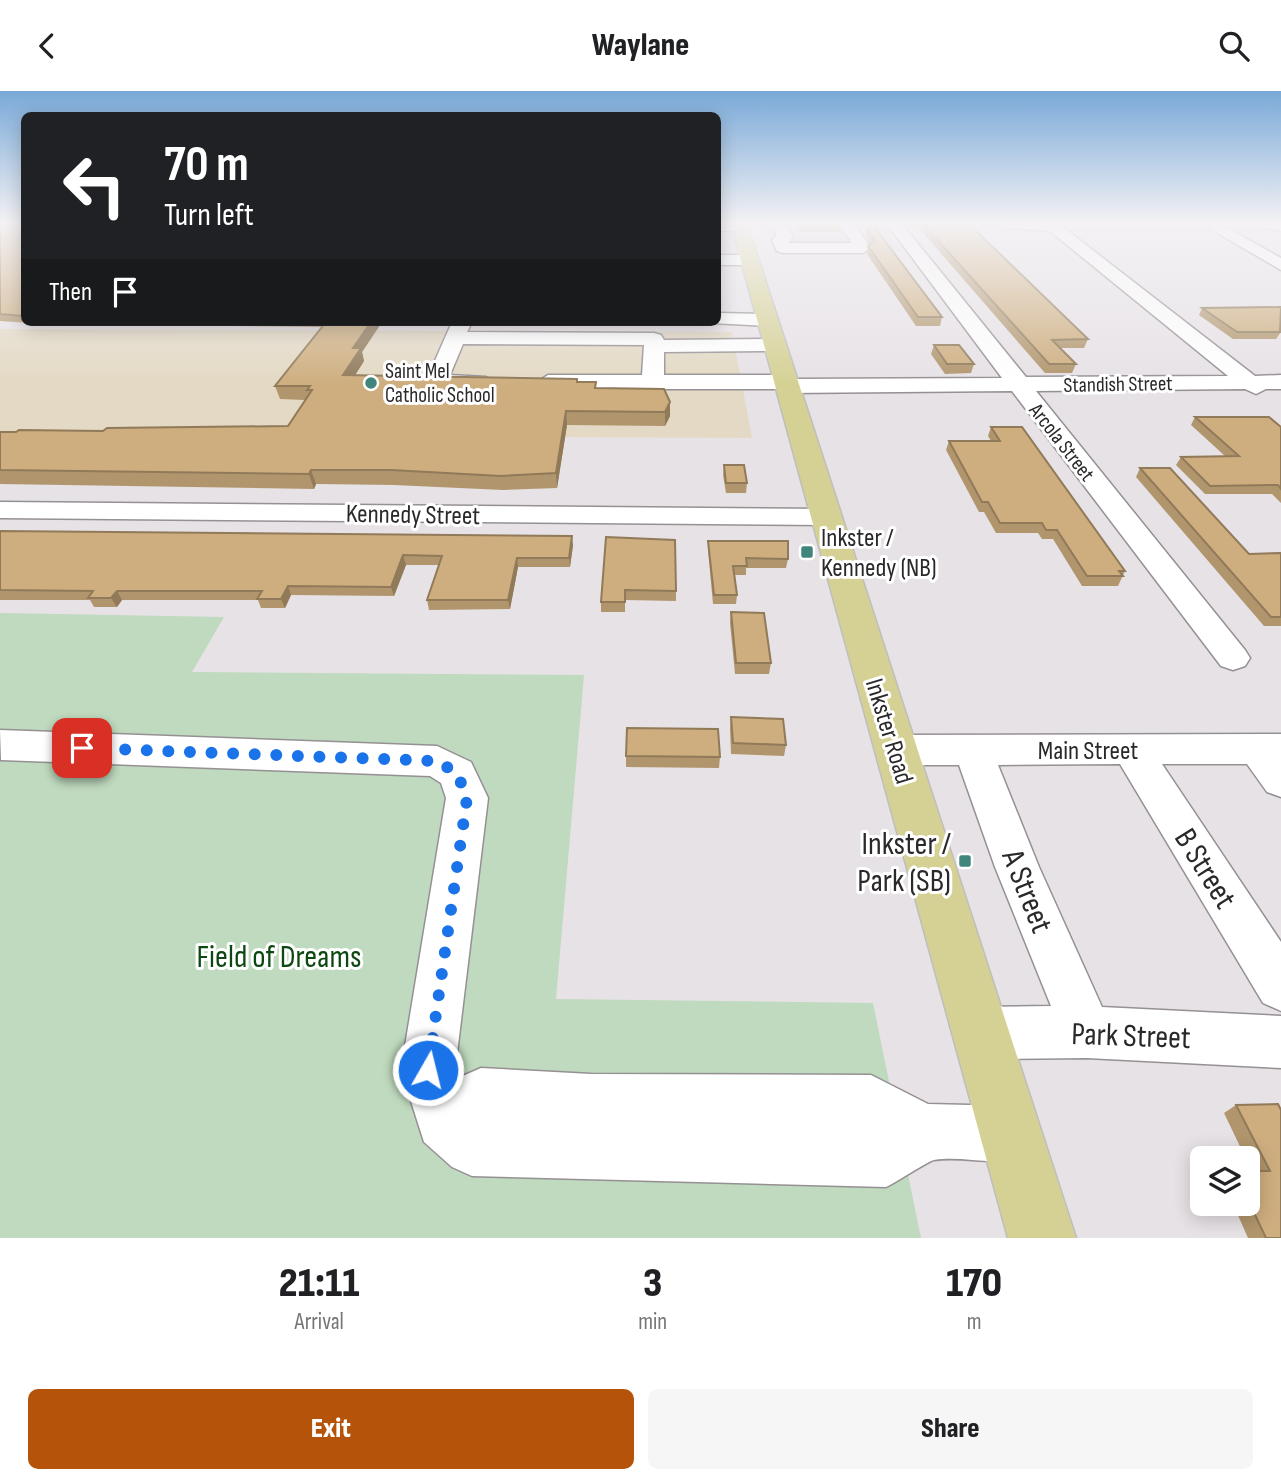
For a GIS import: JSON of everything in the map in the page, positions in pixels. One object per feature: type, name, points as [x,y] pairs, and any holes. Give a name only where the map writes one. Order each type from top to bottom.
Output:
[{"type":"main road","name":"Inkster Road","points":[[762,278],[768,320],[775,345],[1042,1238]]},
{"type":"street","name":"Arcola Street","points":[[935,278],[1233,658]]},
{"type":"street","points":[[1119,278],[1251,382]]},
{"type":"street","points":[[721,319],[768,320]]},
{"type":"street","points":[[501,382],[437,381],[458,330],[654,339],[653,382]]},
{"type":"street","points":[[654,346],[775,345]]},
{"type":"street","name":"Standish Street","points":[[529,382],[1017,385],[1251,382],[1276,390]]},
{"type":"street","name":"Kennedy Street","points":[[0,510],[826,517]]},
{"type":"street","points":[[1,745],[437,761],[457,773],[467,798],[428,1070],[444,1122],[481,1095],[591,1103],[871,1103],[923,1132],[1011,1134]]},
{"type":"street","points":[[1269,749],[1281,781]]},
{"type":"street","name":"Main Street","points":[[896,750],[1269,749]]},
{"type":"street","name":"A Street","points":[[973,750],[1087,1032]]},
{"type":"street","name":"B Street","points":[[1131,750],[1281,986]]},
{"type":"street","name":"Park Street","points":[[981,1033],[1087,1032],[1281,1042]]},
{"type":"shaded area","name":"Saint Mel Catholic School","points":[[0,329],[732,332],[752,438],[0,434]]},
{"type":"green space","name":"Field of Dreams","points":[[0,613],[224,617],[192,672],[584,675],[556,999],[873,1003],[921,1238],[0,1238]]},
{"type":"building","points":[[0,278],[21,278],[21,316],[0,314]]},
{"type":"building","points":[[890,278],[912,278],[942,317],[918,317]]},
{"type":"building","points":[[971,278],[1024,278],[1088,339],[1052,340],[1076,364],[1049,364]]},
{"type":"building","points":[[1281,307],[1280,332],[1237,332],[1202,308]]},
{"type":"building","points":[[323,326],[368,326],[353,348],[361,348],[343,375],[577,379],[577,382],[596,382],[595,388],[664,389],[670,402],[665,412],[566,411],[556,473],[501,476],[391,470],[311,470],[309,474],[0,470],[0,432],[288,426],[312,390],[307,390],[310,386],[275,386]]},
{"type":"building","points":[[934,345],[959,345],[974,364],[947,364]]},
{"type":"building","points":[[1195,417],[1269,417],[1281,427],[1281,489],[1278,485],[1210,486],[1181,457],[1239,456]]},
{"type":"building","points":[[991,427],[1022,427],[1125,571],[1119,571],[1123,576],[1087,576],[1057,530],[1046,530],[1042,523],[1000,523],[988,502],[982,502],[949,441],[1000,441]]},
{"type":"building","points":[[724,465],[744,465],[747,483],[726,483]]},
{"type":"building","points":[[1140,468],[1170,468],[1249,554],[1281,553],[1281,617],[1271,617]]},
{"type":"building","points":[[0,531],[572,536],[569,558],[517,558],[508,600],[427,600],[442,556],[403,555],[391,587],[288,586],[281,599],[257,599],[262,591],[117,591],[111,598],[88,598],[93,591],[0,590]]},
{"type":"building","points":[[606,537],[675,540],[676,591],[625,590],[625,602],[601,602]]},
{"type":"building","points":[[708,541],[788,541],[788,559],[746,558],[747,566],[733,566],[737,595],[714,595]]},
{"type":"building","points":[[731,612],[764,613],[771,663],[736,663]]},
{"type":"building","points":[[731,717],[783,719],[786,745],[733,743]]},
{"type":"building","points":[[627,728],[718,729],[720,757],[626,756]]},
{"type":"building","points":[[1278,1104],[1281,1110],[1281,1238],[1266,1238],[1256,1216],[1260,1216],[1260,1171],[1270,1171],[1260,1146],[1257,1146],[1236,1105]]},
{"type":"place","name":"Saint Mel Catholic School","points":[[371,383]]},
{"type":"place","name":"Inkster / Kennedy (NB)","points":[[807,552]]},
{"type":"place","name":"Inkster / Park (SB)","points":[[965,861]]},
{"type":"route","points":[[82,748],[437,761],[457,773],[467,798],[428,1070]]}]
